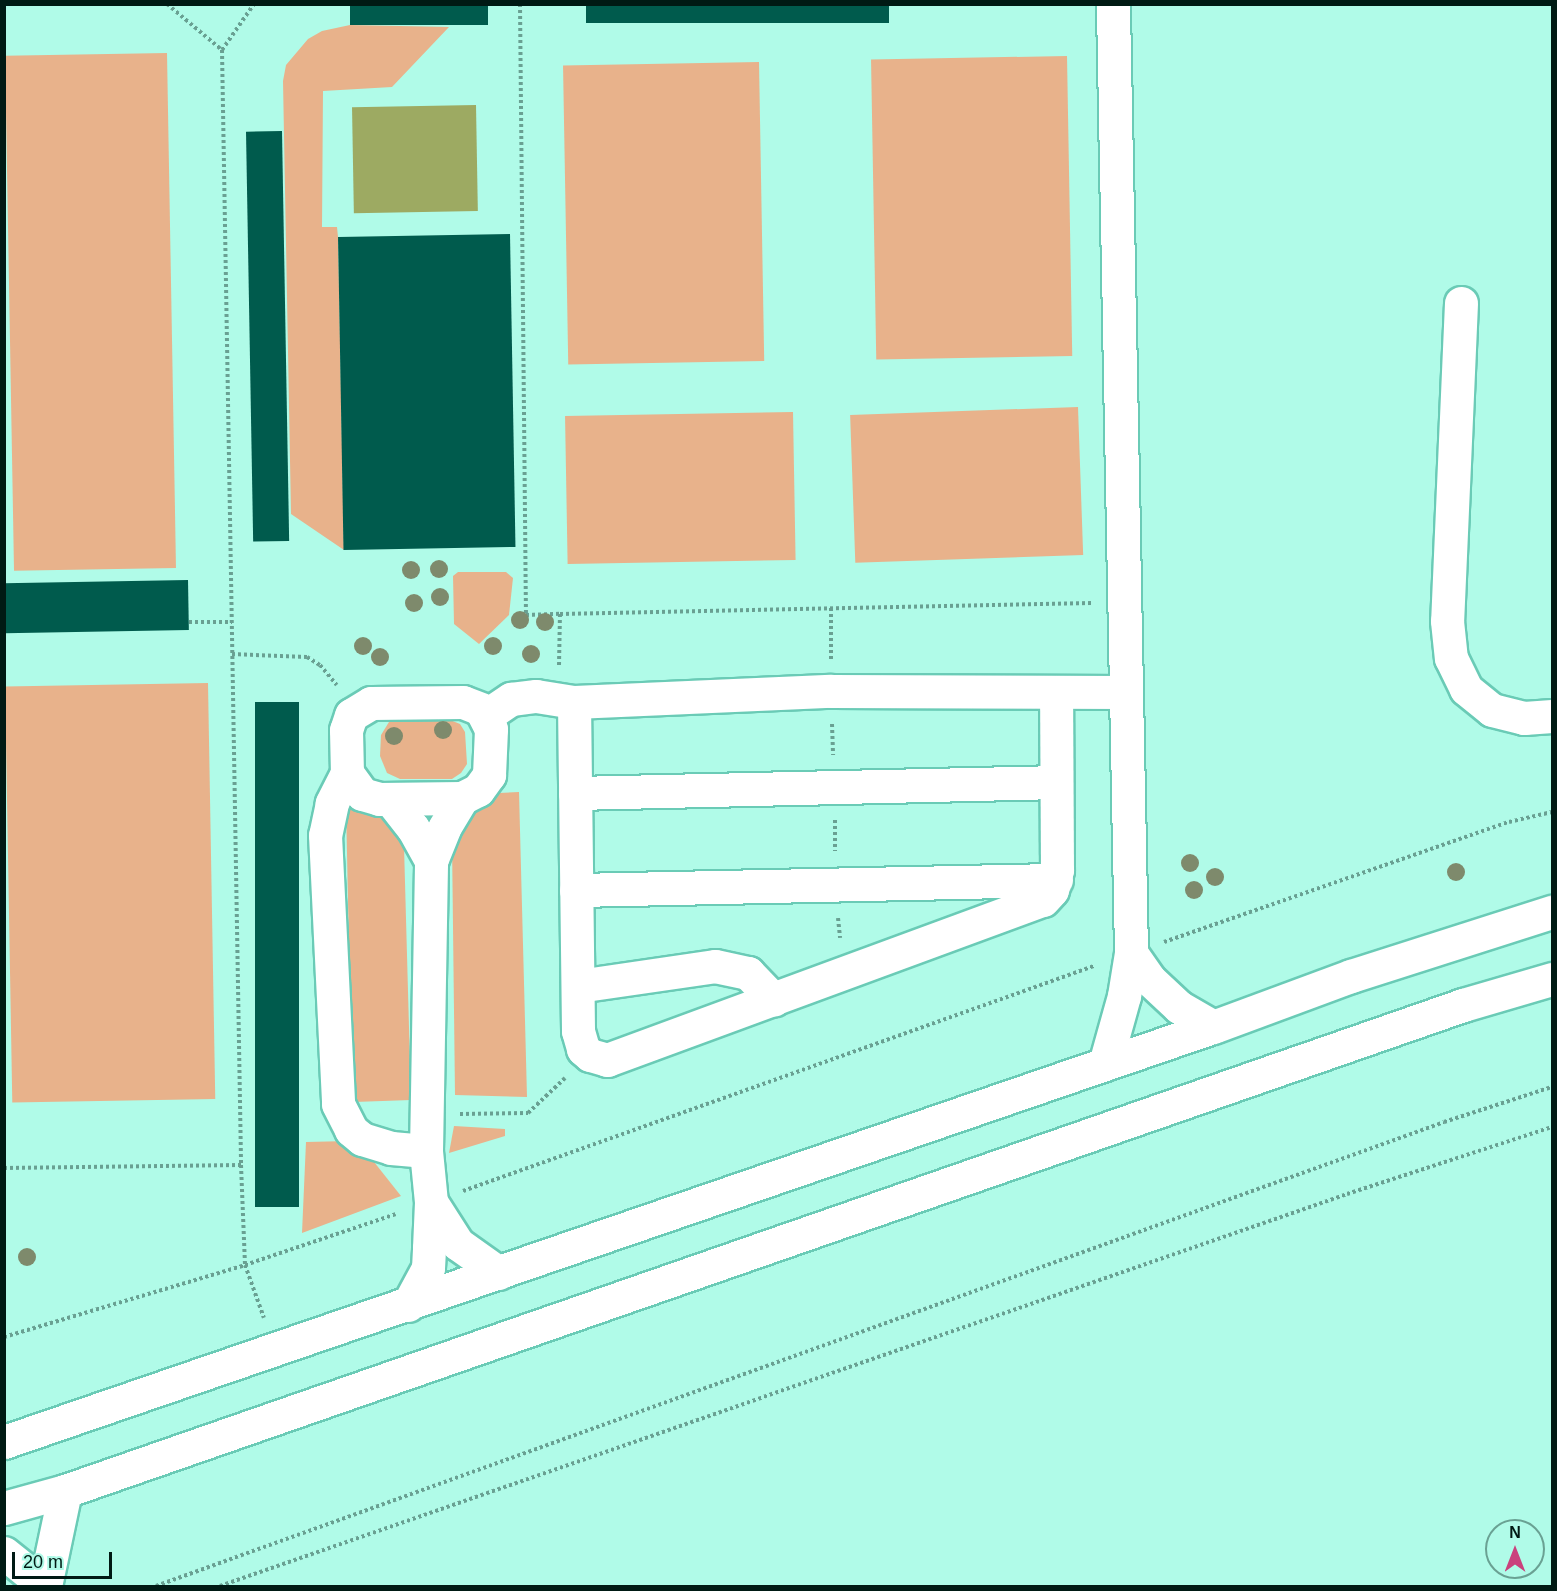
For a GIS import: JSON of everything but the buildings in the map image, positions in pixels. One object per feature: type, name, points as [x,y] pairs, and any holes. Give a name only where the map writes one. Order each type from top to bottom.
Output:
[{"type":"main road","points":[[1105,1064],[1124,996],[1131,953],[1113,4]]},
{"type":"main road","points":[[1461,303],[1447,621],[1451,658],[1466,689],[1492,710],[1524,718],[1552,716]]},
{"type":"main road","points":[[486,715],[511,699],[536,696],[574,702],[831,691],[1126,692]]},
{"type":"main road","points":[[574,702],[579,1040],[590,1055],[607,1060],[1032,907],[1043,900],[1056,880],[1056,693]]},
{"type":"main road","points":[[347,773],[362,794],[390,799],[462,798],[478,790],[489,775],[491,729],[486,715],[462,702],[379,702],[357,710],[346,730],[347,773],[332,803],[325,835],[338,1104],[351,1130],[362,1140],[383,1147],[426,1151]]},
{"type":"main road","points":[[575,793],[1056,782]]},
{"type":"main road","points":[[408,1305],[428,1268],[431,1203],[426,1151],[426,1115],[431,861],[444,828],[462,798]]},
{"type":"main road","points":[[390,799],[413,828],[431,861]]},
{"type":"main road","points":[[576,890],[1056,880]]},
{"type":"main road","points":[[4,1442],[1214,1027],[1351,976],[1552,912]]},
{"type":"main road","points":[[1131,953],[1149,980],[1179,1007],[1214,1027]]},
{"type":"main road","points":[[578,986],[698,965],[715,966],[748,973],[774,1000]]},
{"type":"main road","points":[[4,1508],[65,1491],[1463,1005],[1552,980]]},
{"type":"main road","points":[[431,1203],[458,1244],[499,1273]]},
{"type":"main road","points":[[4,1553],[45,1587],[65,1491]]},
{"type":"path","points":[[167,4],[222,50]]},
{"type":"path","points":[[254,4],[222,50],[241,1165],[245,1266],[276,1350]]},
{"type":"path","points":[[520,4],[526,615],[1123,602]]},
{"type":"path","points":[[536,696],[537,672],[559,672],[560,614]]},
{"type":"path","points":[[189,622],[232,622]]},
{"type":"path","points":[[232,654],[307,657],[320,665],[357,710]]},
{"type":"path","points":[[4,1337],[245,1266],[431,1203],[1408,856],[1552,812]]},
{"type":"path","points":[[426,1115],[528,1113],[590,1055]]},
{"type":"path","points":[[156,1587],[1444,1122],[1552,1087]]},
{"type":"path","points":[[219,1587],[1347,1194],[1552,1127]]},
{"type":"path","points":[[4,1168],[241,1165]]},
{"type":"shaded area","points":[[350,25],[449,27],[392,87],[323,91],[322,227],[337,227],[338,237],[344,550],[291,514],[283,81],[286,65],[308,39],[322,31]]},
{"type":"shaded area","points":[[167,53],[176,568],[14,571],[5,56]]},
{"type":"shaded area","points":[[1067,56],[1072,356],[876,359],[871,59]]},
{"type":"shaded area","points":[[759,62],[764,361],[568,364],[563,65]]},
{"type":"shaded area","points":[[476,105],[478,211],[354,213],[352,107]]},
{"type":"shaded area","points":[[1078,407],[1083,555],[855,563],[850,415]]},
{"type":"shaded area","points":[[793,412],[796,560],[568,564],[565,416]]},
{"type":"shaded area","points":[[458,572],[506,572],[513,578],[509,615],[479,644],[454,624],[453,576]]},
{"type":"shaded area","points":[[208,683],[215,1099],[12,1102],[5,687]]},
{"type":"shaded area","points":[[445,718],[460,724],[465,732],[467,764],[461,773],[452,779],[400,779],[387,773],[380,756],[381,735],[389,722]]},
{"type":"shaded area","points":[[519,792],[527,1097],[455,1095],[452,842],[461,822],[479,806],[499,793]]},
{"type":"shaded area","points":[[351,801],[390,822],[404,846],[411,1100],[354,1102],[352,1094],[346,805]]},
{"type":"shaded area","points":[[454,1126],[505,1129],[505,1136],[449,1153]]},
{"type":"shaded area","points":[[349,1141],[363,1148],[401,1196],[302,1233],[306,1142]]}]
